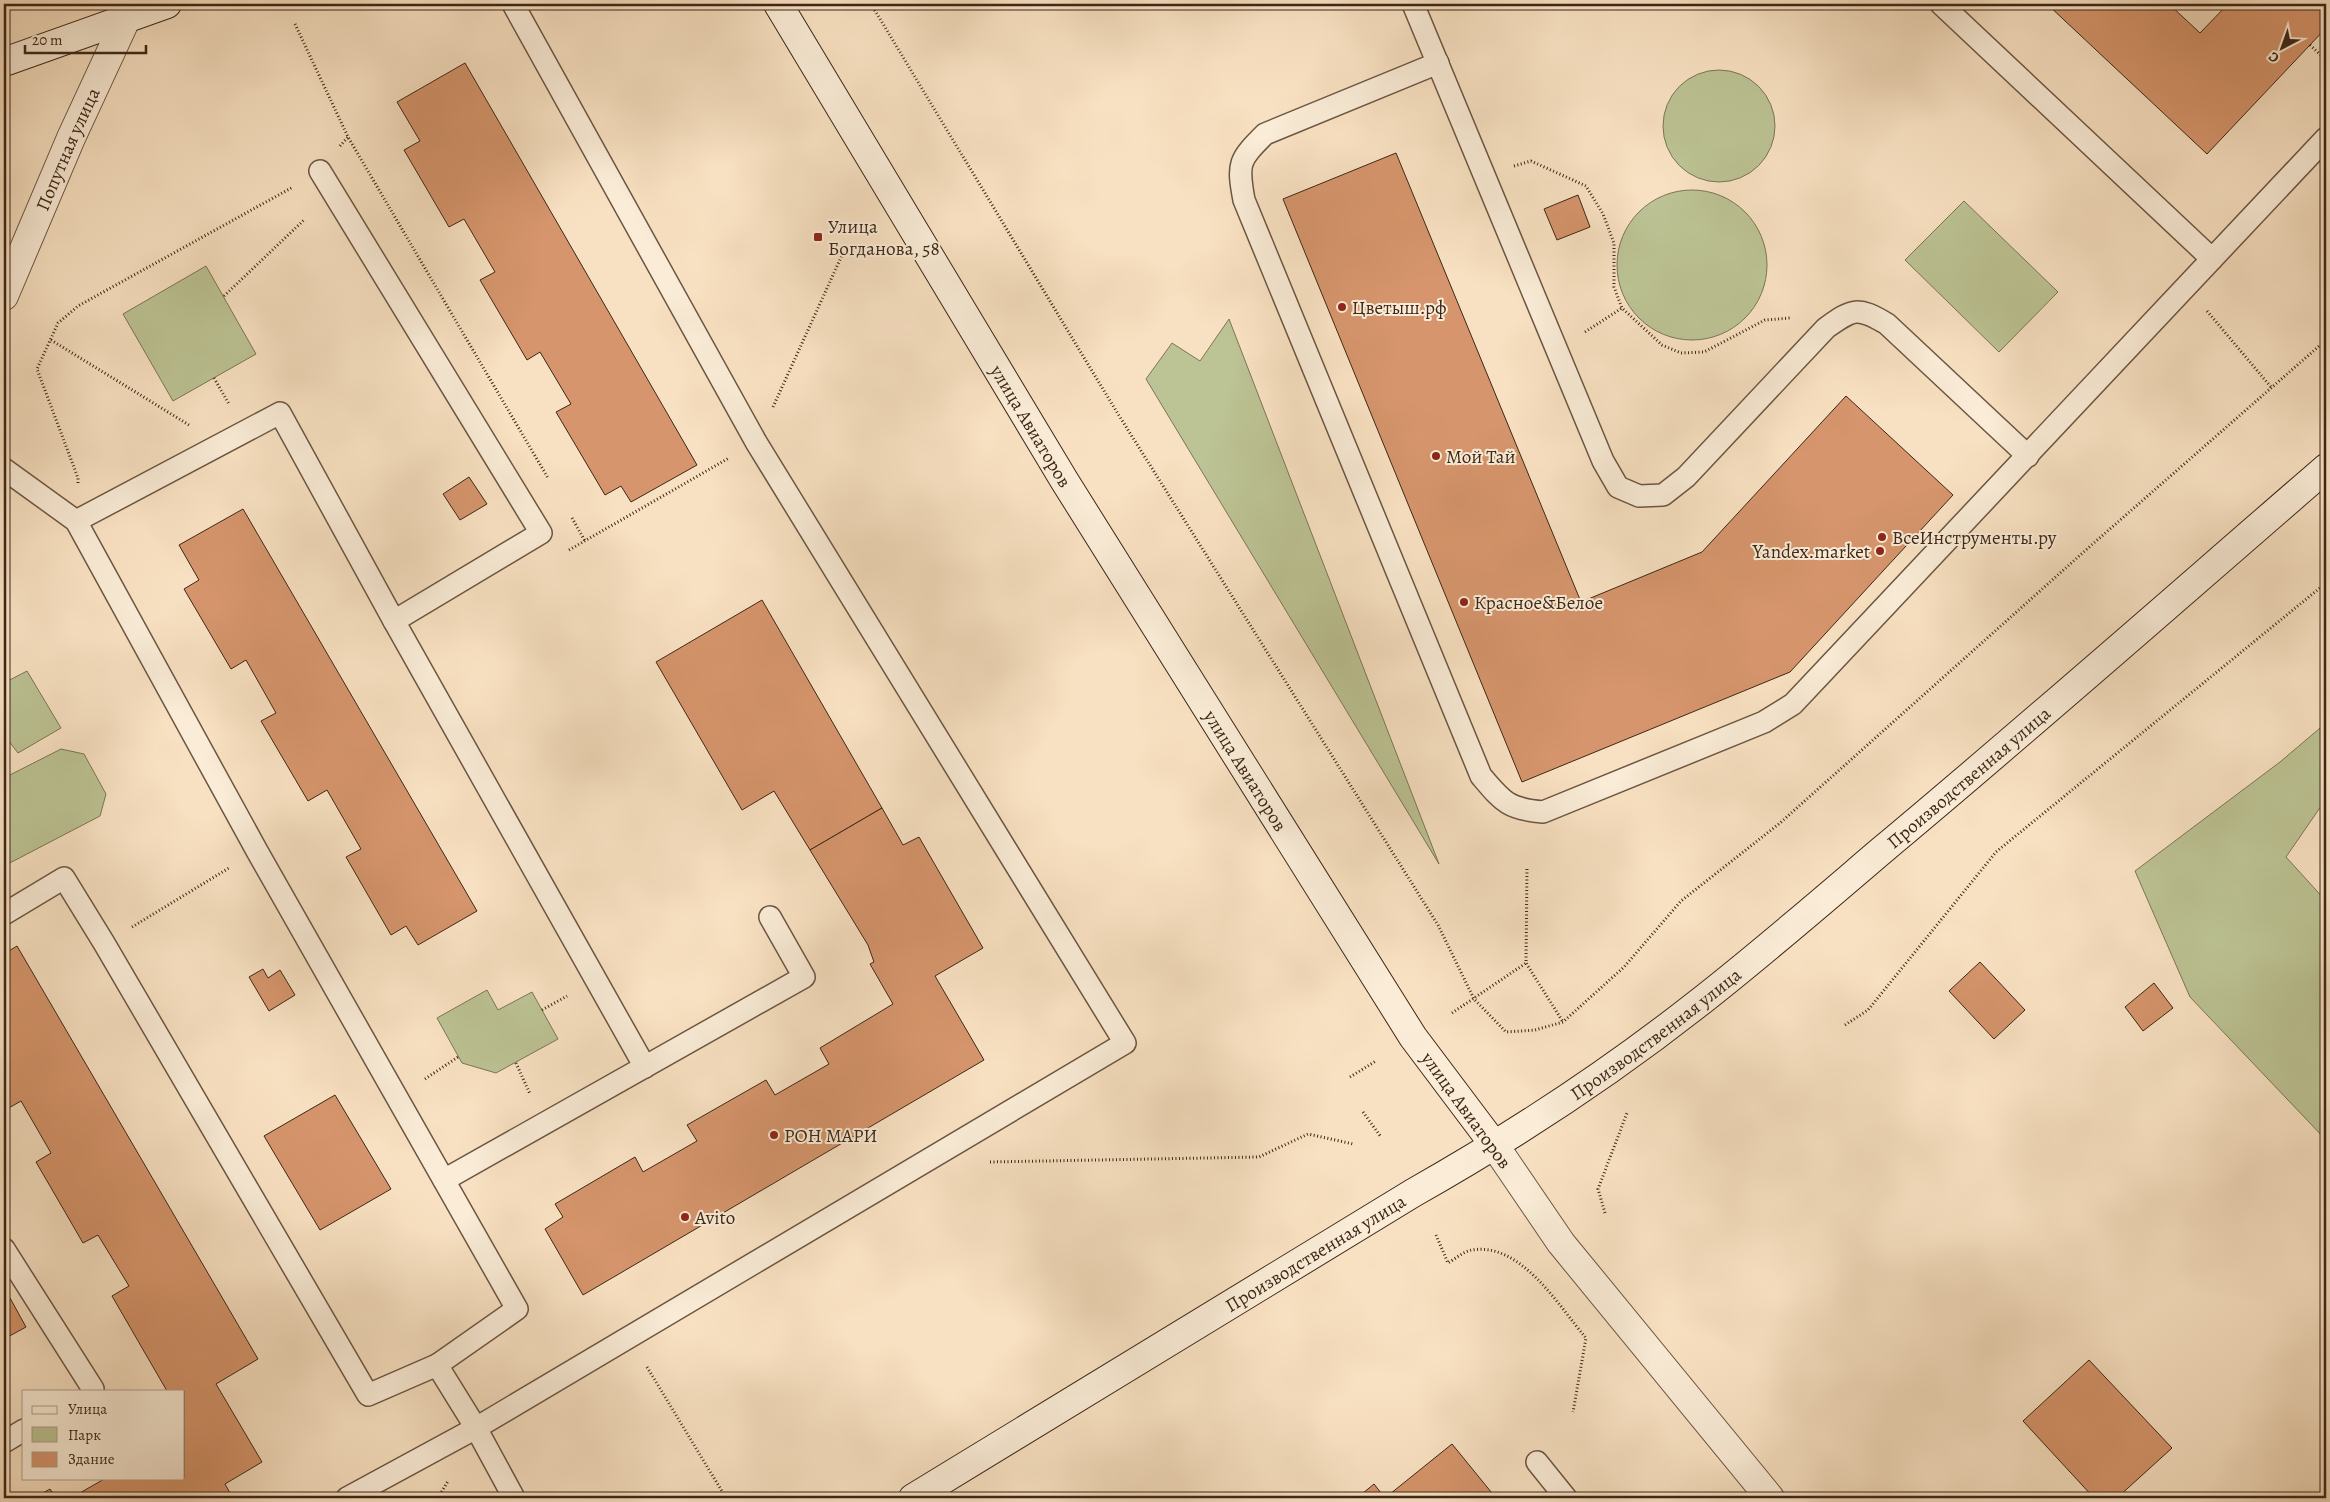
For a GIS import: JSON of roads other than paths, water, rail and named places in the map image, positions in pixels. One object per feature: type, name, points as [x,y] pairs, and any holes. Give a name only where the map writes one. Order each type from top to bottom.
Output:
[{"type":"street","points":[[4,62],[131,10],[167,4]]},
{"type":"street","name":"улица Авиаторов","points":[[778,4],[894,199],[1132,590],[1413,1037],[1496,1146],[1561,1243],[1770,1498]]},
{"type":"street","name":"Попутная улица","points":[[4,296],[71,138],[131,10]]},
{"type":"street","name":"Производственная улица","points":[[913,1498],[1413,1193],[1496,1146],[1601,1075],[1703,1000],[1948,795],[2326,468]]},
{"type":"lane","points":[[347,1498],[476,1428],[1125,1043],[756,442],[513,4]]},
{"type":"lane","points":[[1413,4],[1603,461],[1618,486],[1639,496],[1663,495],[1686,477],[1826,328],[1849,312],[1868,312],[1887,324],[2028,456]]},
{"type":"lane","points":[[1941,4],[2212,259]]},
{"type":"lane","points":[[1438,63],[1265,134],[1244,155],[1239,174],[1244,200],[1481,776],[1503,802],[1523,810],[1543,812],[1764,722],[1780,713],[1808,690],[2326,138]]},
{"type":"lane","points":[[320,171],[540,533],[394,620]]},
{"type":"lane","points":[[76,521],[280,413],[394,620],[646,1067]]},
{"type":"lane","points":[[4,469],[76,521],[258,851],[517,1309],[437,1365],[368,1395],[104,943],[64,878],[4,914]]},
{"type":"lane","points":[[444,1180],[804,977],[770,917]]},
{"type":"lane","points":[[4,1249],[92,1390]]},
{"type":"lane","points":[[437,1365],[476,1428],[514,1498]]},
{"type":"lane","points":[[4,1442],[22,1431]]},
{"type":"lane","points":[[1537,1462],[1566,1498]]},
{"type":"place","name":"Улица Богданова, 58","points":[[818,237]]},
{"type":"place","name":"Цветыш.рф","points":[[1342,307]]},
{"type":"place","name":"Мой Тай","points":[[1436,456]]},
{"type":"place","name":"ВсеИнструменты.ру","points":[[1882,537]]},
{"type":"place","name":"Yandex.market","points":[[1880,551]]},
{"type":"place","name":"Красное&Белое","points":[[1464,602]]},
{"type":"place","name":"РОН МАРИ","points":[[774,1135]]},
{"type":"place","name":"Avito","points":[[685,1217]]}]
